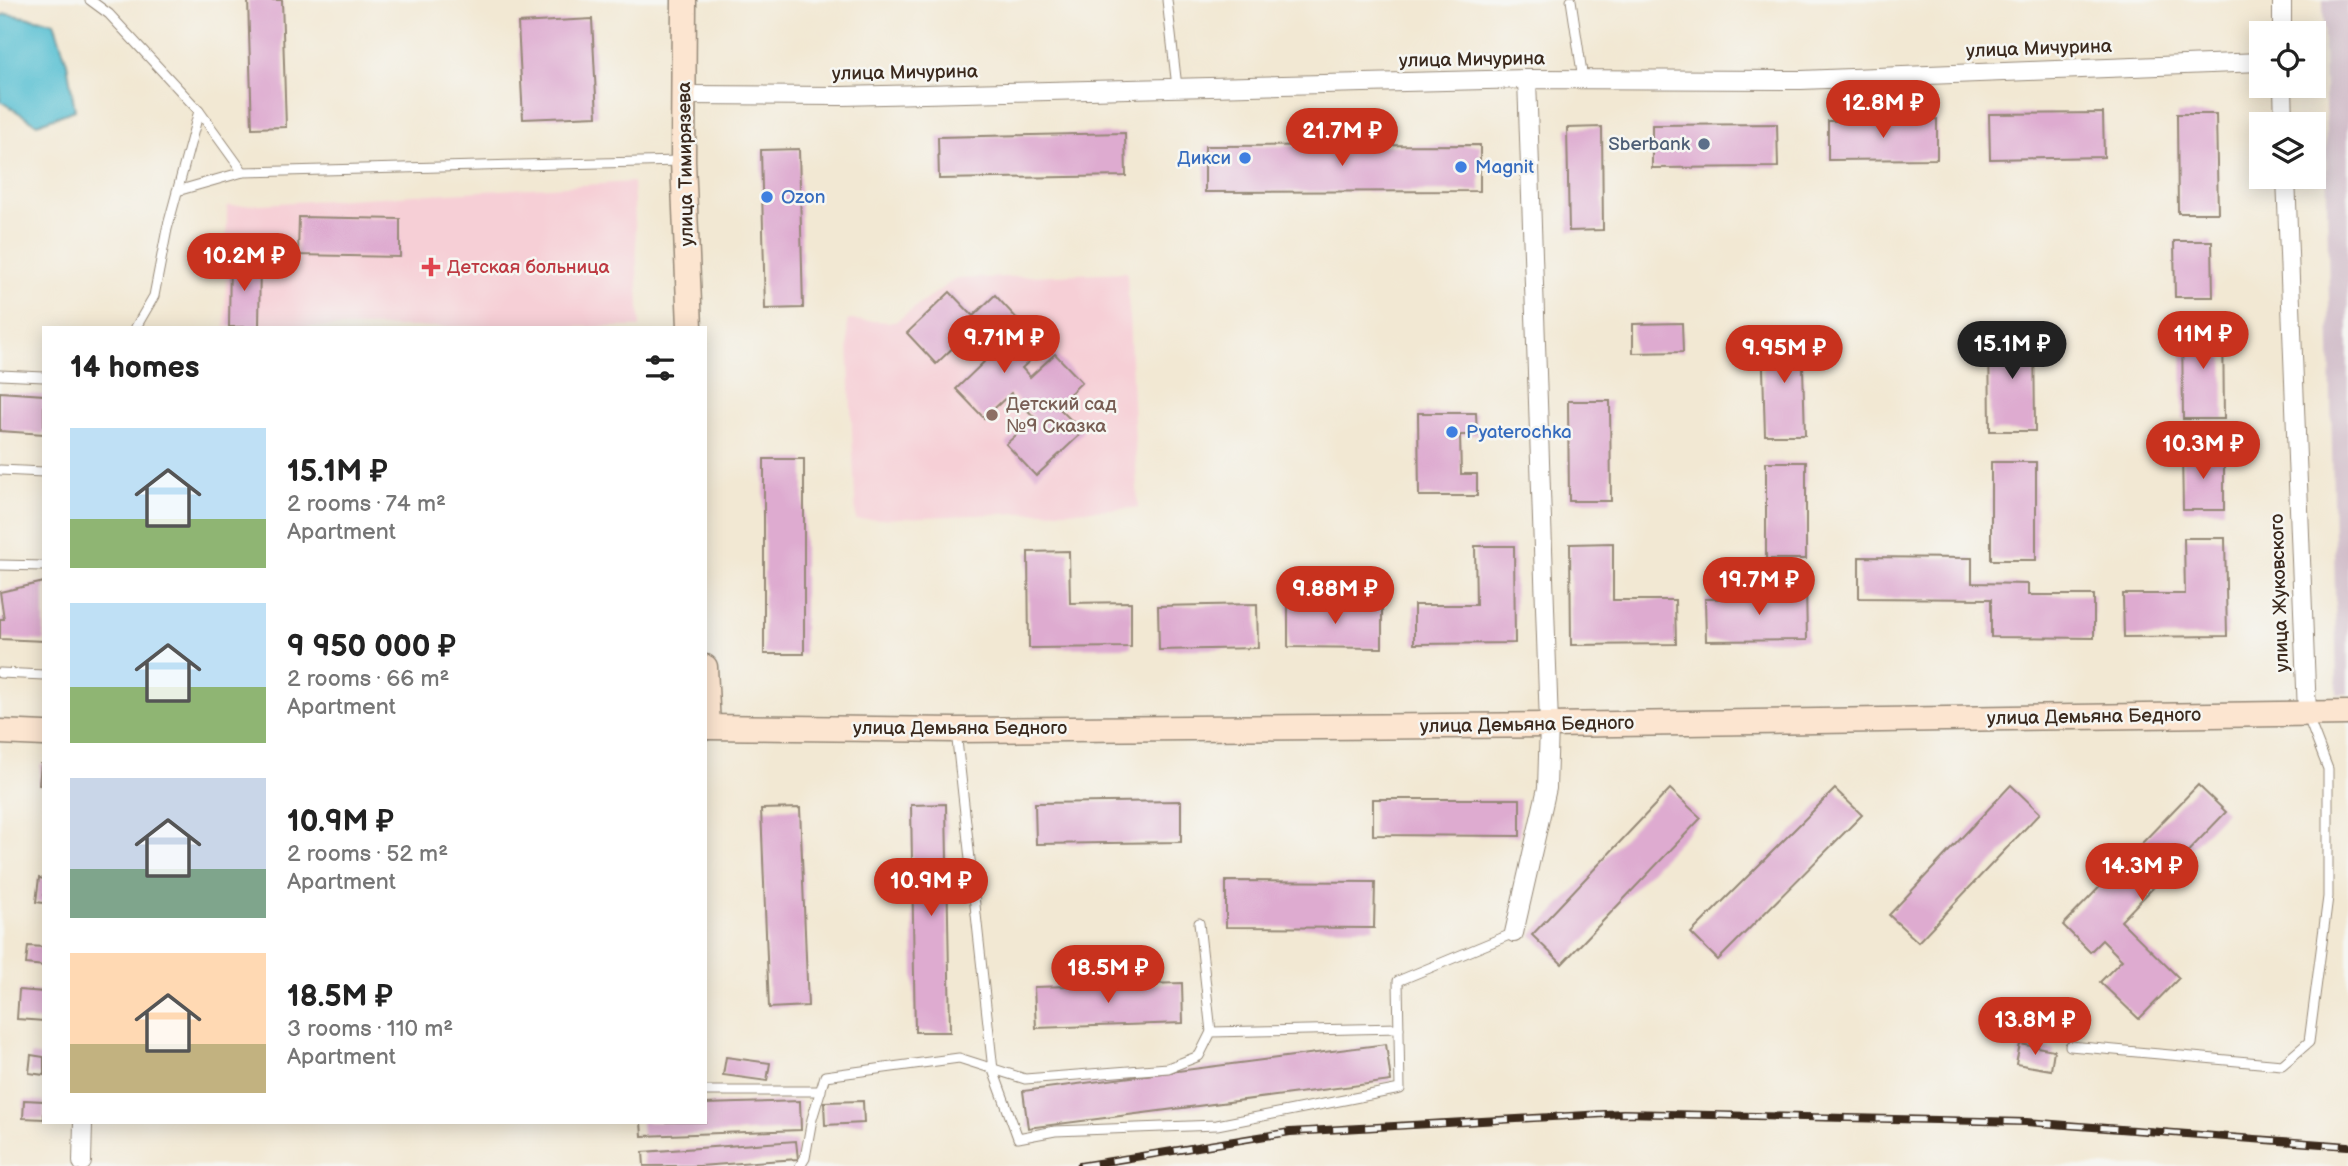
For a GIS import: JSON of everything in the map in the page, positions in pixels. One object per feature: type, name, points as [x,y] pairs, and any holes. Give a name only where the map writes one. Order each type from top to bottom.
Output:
[{"type":"main road","name":"улица Тимирязева","points":[[684,0],[683,161],[690,326]]},
{"type":"main road","name":"улица Демьяна Бедного","points":[[707,727],[955,730],[1549,725],[2348,713]]},
{"type":"main road","points":[[0,732],[42,734]]},
{"type":"street","points":[[2282,0],[2282,21]]},
{"type":"street","name":"улица Мичурина","points":[[684,95],[842,96],[1527,79],[1801,80],[2249,62]]},
{"type":"street","points":[[1514,933],[1547,788],[1549,725],[1527,79]]},
{"type":"street","name":"улица Жуковского","points":[[2286,189],[2307,713]]},
{"type":"street","points":[[82,1162],[83,1124]]},
{"type":"lane","points":[[90,0],[109,14],[199,111],[243,172]]},
{"type":"lane","points":[[1167,0],[1177,88]]},
{"type":"lane","points":[[1570,0],[1583,79]]},
{"type":"lane","points":[[136,326],[154,296],[177,191],[199,111]]},
{"type":"lane","points":[[177,191],[243,172],[683,161]]},
{"type":"lane","points":[[0,374],[42,377]]},
{"type":"lane","points":[[0,470],[42,472]]},
{"type":"lane","points":[[0,565],[42,565]]},
{"type":"lane","points":[[0,673],[42,676]]},
{"type":"lane","points":[[2070,1046],[2282,1065],[2309,1042],[2328,897],[2328,769],[2307,713]]},
{"type":"lane","points":[[955,730],[993,1070],[1018,1138],[1055,1131],[1217,1125],[1401,1089],[1398,981],[1514,933]]},
{"type":"lane","points":[[800,1166],[805,1158],[825,1076],[959,1058],[1025,1079],[1168,1068],[1199,1056],[1211,1032],[1199,923]]},
{"type":"lane","points":[[1211,1032],[1399,1028]]},
{"type":"lane","points":[[707,1091],[821,1091]]},
{"type":"shaded area","points":[[2323,0],[2348,0],[2348,694],[2337,694],[2325,98],[2326,21],[2323,21]]},
{"type":"shaded area","name":"Детская больница","points":[[633,182],[640,326],[225,326],[227,206]]},
{"type":"shaded area","name":"Детский сад №9 Сказка","points":[[1127,272],[1138,508],[856,520],[847,320],[895,322],[955,279]]},
{"type":"water","points":[[6,14],[54,22],[67,63],[75,110],[37,124],[0,101],[0,16]]},
{"type":"building","points":[[248,0],[282,0],[286,127],[252,128]]},
{"type":"building","points":[[592,19],[597,116],[523,119],[518,23]]},
{"type":"building","points":[[2103,113],[2104,157],[1990,159],[1989,114]]},
{"type":"building","points":[[2177,114],[2216,114],[2218,213],[2178,213]]},
{"type":"building","points":[[1937,119],[1937,159],[1828,160],[1828,121]]},
{"type":"building","points":[[1777,124],[1778,167],[1652,168],[1652,125]]},
{"type":"building","points":[[1602,127],[1603,230],[1569,231],[1567,128]]},
{"type":"building","points":[[1125,133],[1126,176],[939,179],[938,137]]},
{"type":"building","points":[[1480,145],[1480,191],[1205,192],[1205,146]]},
{"type":"building","points":[[799,149],[803,308],[765,309],[761,150]]},
{"type":"building","points":[[299,217],[400,219],[400,257],[298,255]]},
{"type":"building","points":[[2174,241],[2212,241],[2213,297],[2175,297]]},
{"type":"building","points":[[230,259],[260,260],[259,326],[229,326]]},
{"type":"building","points":[[950,292],[973,316],[995,295],[1021,323],[1000,343],[1006,350],[1018,338],[1035,356],[1022,368],[1030,377],[1055,354],[1082,382],[1057,406],[1083,432],[1036,476],[1006,444],[1035,418],[1011,393],[984,418],[956,389],[984,362],[962,339],[936,364],[907,333]]},
{"type":"building","points":[[2223,322],[2224,419],[2183,419],[2182,323]]},
{"type":"building","points":[[1682,323],[1683,352],[1633,353],[1633,324]]},
{"type":"building","points":[[2034,331],[2035,431],[1990,431],[1989,332]]},
{"type":"building","points":[[1802,334],[1805,435],[1765,435],[1762,335]]},
{"type":"building","points":[[0,392],[42,395],[42,434],[0,431]]},
{"type":"building","points":[[1568,401],[1610,401],[1611,501],[1569,501]]},
{"type":"building","points":[[1418,413],[1476,413],[1477,435],[1460,435],[1461,474],[1477,474],[1477,496],[1419,496]]},
{"type":"building","points":[[2224,451],[2224,510],[2183,510],[2182,452]]},
{"type":"building","points":[[764,459],[804,459],[804,654],[764,654]]},
{"type":"building","points":[[1766,462],[1806,462],[1806,559],[1766,559]]},
{"type":"building","points":[[1991,462],[2036,462],[2036,560],[1991,560]]},
{"type":"building","points":[[2184,538],[2225,538],[2227,636],[2124,637],[2123,594],[2185,594]]},
{"type":"building","points":[[1613,543],[1613,600],[1675,600],[1676,644],[1571,645],[1570,544]]},
{"type":"building","points":[[1475,546],[1514,546],[1515,643],[1414,644],[1414,605],[1476,605]]},
{"type":"building","points":[[1069,551],[1070,603],[1131,602],[1131,647],[1029,648],[1028,552]]},
{"type":"building","points":[[1859,557],[1972,558],[1972,583],[2028,584],[2028,595],[2094,595],[2094,638],[1991,637],[1991,599],[1859,598]]},
{"type":"building","points":[[42,582],[42,641],[0,639],[0,619],[4,619],[0,592]]},
{"type":"building","points":[[1806,586],[1807,640],[1706,641],[1705,599],[1768,598],[1769,587]]},
{"type":"building","points":[[1288,603],[1382,604],[1382,648],[1288,647]]},
{"type":"building","points":[[1257,604],[1258,648],[1159,650],[1158,606]]},
{"type":"building","points":[[41,764],[42,764],[42,786],[39,785]]},
{"type":"building","points":[[2011,785],[2040,813],[1918,942],[1889,915]]},
{"type":"building","points":[[2198,785],[2226,812],[2121,921],[2179,978],[2139,1019],[2100,982],[2122,960],[2102,940],[2090,952],[2063,925]]},
{"type":"building","points":[[1670,789],[1701,818],[1562,964],[1532,935]]},
{"type":"building","points":[[1835,789],[1862,815],[1718,960],[1691,933]]},
{"type":"building","points":[[1373,799],[1520,799],[1520,836],[1373,835]]},
{"type":"building","points":[[1181,801],[1181,842],[1036,844],[1035,803]]},
{"type":"building","points":[[946,804],[950,1032],[915,1032],[911,805]]},
{"type":"building","points":[[800,808],[808,1006],[769,1008],[761,809]]},
{"type":"building","points":[[39,878],[42,879],[42,903],[36,902]]},
{"type":"building","points":[[1226,881],[1375,882],[1374,928],[1226,927]]},
{"type":"building","points":[[28,946],[42,947],[42,966],[26,964]]},
{"type":"building","points":[[1182,983],[1183,1023],[1036,1028],[1034,987]]},
{"type":"building","points":[[19,990],[42,992],[42,1021],[17,1019]]},
{"type":"building","points":[[1386,1044],[1391,1081],[1028,1128],[1023,1091]]},
{"type":"building","points":[[2020,1044],[2054,1050],[2051,1070],[2016,1064]]},
{"type":"building","points":[[31,1055],[42,1057],[42,1075],[29,1073]]},
{"type":"building","points":[[726,1057],[770,1063],[767,1081],[723,1075]]},
{"type":"building","points":[[24,1100],[42,1101],[42,1119],[23,1118]]},
{"type":"building","points":[[800,1101],[801,1130],[642,1136],[641,1124],[707,1124],[707,1104]]},
{"type":"building","points":[[863,1101],[864,1123],[825,1125],[824,1102]]},
{"type":"building","points":[[796,1141],[798,1159],[699,1166],[644,1166],[643,1152]]},
{"type":"railway","points":[[1080,1166],[1290,1132],[1623,1113],[2026,1122],[2348,1146]]},
{"type":"place","name":"Sberbank","points":[[1704,144]]},
{"type":"place","name":"Дикси","points":[[1245,158]]},
{"type":"place","name":"Magnit","points":[[1461,167]]},
{"type":"place","name":"Ozon","points":[[767,197]]},
{"type":"place","name":"Детская больница","points":[[431,267]]},
{"type":"place","name":"Детский сад №9 Сказка","points":[[992,415]]},
{"type":"place","name":"Pyaterochka","points":[[1452,432]]}]
